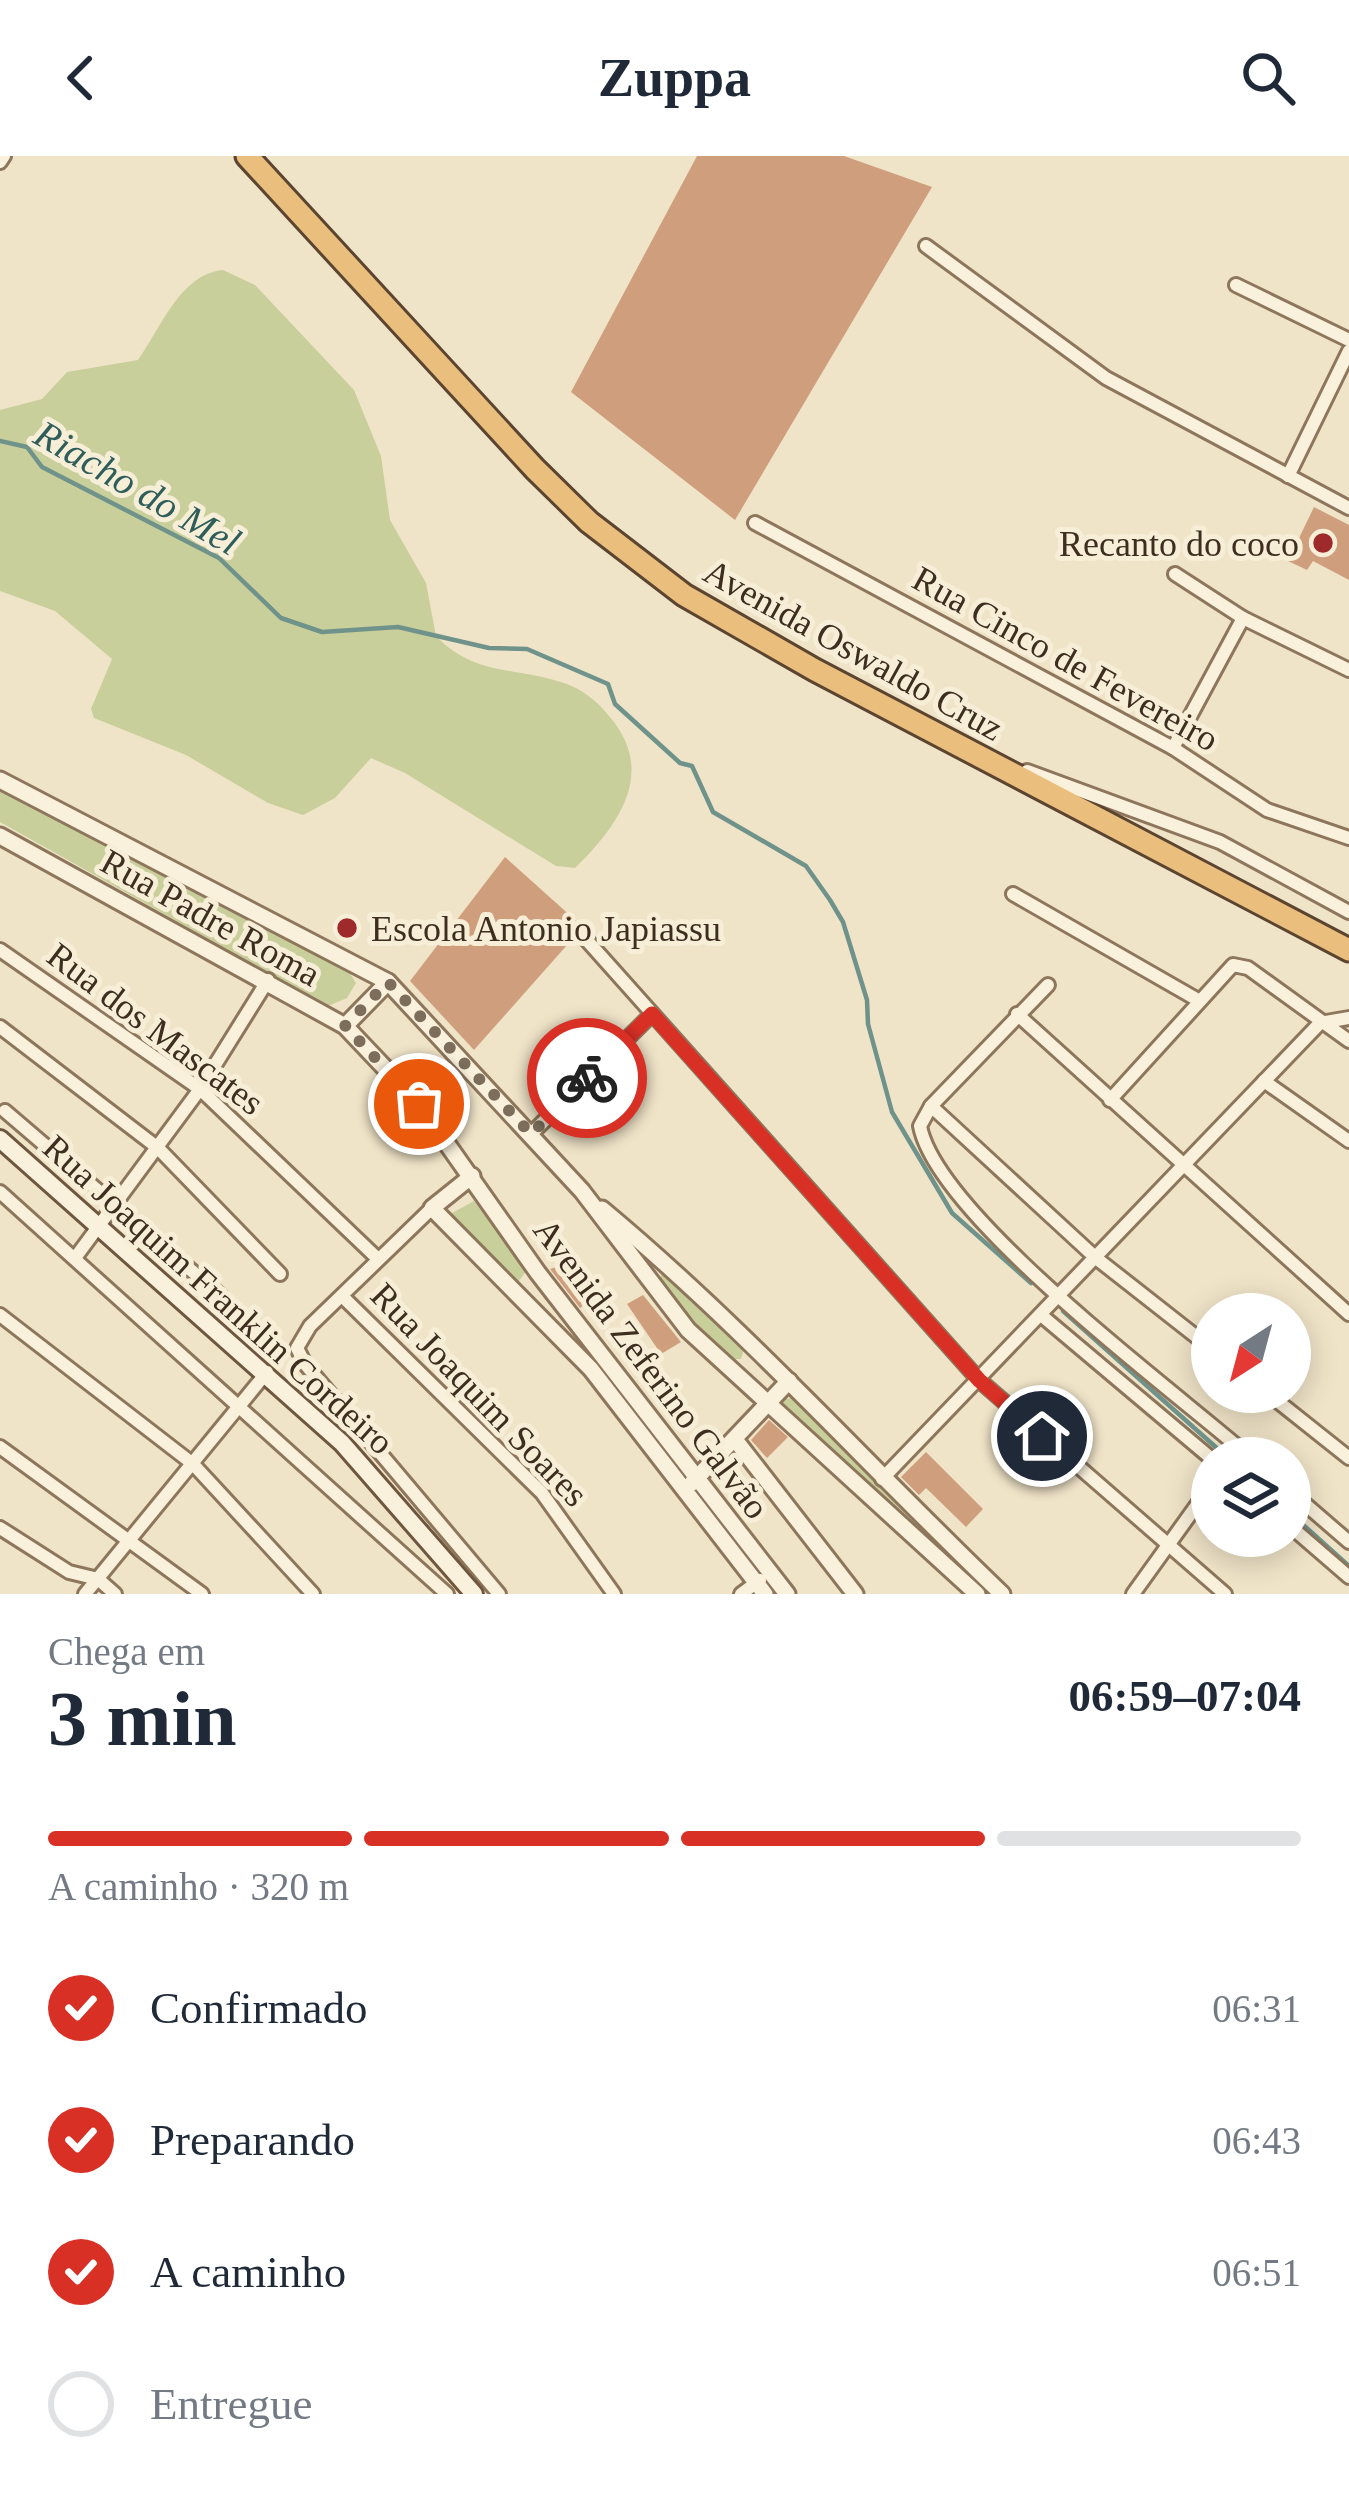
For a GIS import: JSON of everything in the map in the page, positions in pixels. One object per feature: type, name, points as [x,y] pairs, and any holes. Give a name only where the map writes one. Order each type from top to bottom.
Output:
[{"type":"highway","name":"Avenida Oswaldo Cruz","points":[[247,156],[454,386],[589,522],[736,628],[1349,950]]},
{"type":"main road","name":"Rua Joaquim Franklin Cordeiro","points":[[0,1138],[342,1443],[474,1594]]},
{"type":"street","points":[[926,246],[1106,378],[1349,508]]},
{"type":"street","points":[[1236,286],[1349,340]]},
{"type":"street","points":[[1288,476],[1349,351]]},
{"type":"street","name":"Rua Cinco de Fevereiro","points":[[755,523],[1173,748],[1267,810],[1349,838]]},
{"type":"street","points":[[1174,574],[1243,618],[1349,670]]},
{"type":"street","points":[[1173,748],[1243,618]]},
{"type":"street","points":[[967,749],[1220,842],[1349,912]]},
{"type":"street","points":[[0,780],[388,982],[582,1191],[688,1330],[977,1594]]},
{"type":"street","name":"Rua Padre Roma","points":[[0,836],[345,1026],[419,1104],[472,1176]]},
{"type":"street","points":[[1013,894],[1198,1000]]},
{"type":"street","points":[[584,938],[979,1380],[1226,1594]]},
{"type":"street","name":"Rua dos Mascates","points":[[0,950],[200,1089],[377,1258]]},
{"type":"street","points":[[1110,1100],[1226,970],[1240,964],[1349,1041]]},
{"type":"street","points":[[75,1258],[102,1228],[200,1089],[268,980]]},
{"type":"street","points":[[345,1026],[388,982]]},
{"type":"street","points":[[1048,985],[931,1106],[922,1120],[922,1135],[963,1205],[1217,1437]]},
{"type":"street","points":[[531,1134],[652,1014]]},
{"type":"street","points":[[1017,1015],[1349,1314]]},
{"type":"street","points":[[882,1479],[1320,1023],[1349,1018]]},
{"type":"street","points":[[0,1027],[158,1148],[280,1274]]},
{"type":"street","points":[[1264,1081],[1349,1141]]},
{"type":"street","points":[[931,1106],[1096,1258],[1191,1333]]},
{"type":"street","points":[[5,1111],[220,1295]]},
{"type":"street","points":[[472,1176],[377,1258],[310,1326],[297,1348],[305,1364],[499,1594]]},
{"type":"street","name":"Avenida Zeferino Galvão","points":[[472,1176],[538,1273],[787,1594]]},
{"type":"street","points":[[582,1191],[667,1262],[760,1350],[882,1479],[1002,1594]]},
{"type":"street","points":[[0,1192],[447,1594]]},
{"type":"street","name":"Avenida Zeferino Galvão","points":[[433,1208],[591,1370],[760,1588]]},
{"type":"street","points":[[647,1280],[652,1266],[667,1262]]},
{"type":"street","points":[[517,1292],[538,1273]]},
{"type":"street","name":"Rua Joaquim Soares","points":[[342,1296],[542,1492],[614,1594]]},
{"type":"street","points":[[0,1315],[193,1464],[313,1594]]},
{"type":"street","points":[[1041,1316],[1191,1441]]},
{"type":"street","points":[[737,1374],[760,1350]]},
{"type":"street","points":[[85,1594],[267,1372]]},
{"type":"street","points":[[682,1490],[737,1442],[789,1382]]},
{"type":"street","points":[[1292,1413],[1349,1458]]},
{"type":"street","points":[[342,1443],[361,1425]]},
{"type":"street","name":"Avenida Zeferino Galvão","points":[[737,1442],[855,1594]]},
{"type":"street","points":[[0,1447],[202,1594]]},
{"type":"street","points":[[1311,1509],[1349,1542]]},
{"type":"street","points":[[1133,1594],[1191,1513]]},
{"type":"street","points":[[0,1528],[70,1571],[98,1579],[116,1594]]},
{"type":"street","points":[[1311,1544],[1349,1577]]},
{"type":"street","points":[[741,1594],[760,1588],[773,1576]]},
{"type":"green space","points":[[223,270],[255,285],[354,390],[381,456],[390,520],[426,583],[436,636],[465,658],[577,689],[599,705],[623,737],[630,757],[627,796],[606,833],[575,868],[556,866],[405,773],[371,758],[335,798],[303,815],[268,803],[186,755],[94,718],[91,709],[112,659],[55,611],[0,591],[0,410],[42,399],[67,372],[138,360],[183,292],[195,281]]},
{"type":"green space","points":[[0,788],[349,972],[356,983],[347,998],[328,1006],[0,822]]},
{"type":"green space","points":[[474,1201],[527,1270],[518,1282],[454,1223],[452,1213]]},
{"type":"green space","points":[[665,1269],[746,1343],[741,1359],[726,1359],[657,1283]]},
{"type":"green space","points":[[791,1398],[999,1594],[983,1594],[781,1408],[783,1399]]},
{"type":"building","points":[[697,156],[844,156],[932,187],[735,520],[571,392]]},
{"type":"building","name":"Recanto do coco","points":[[1314,507],[1349,525],[1349,580],[1313,561],[1307,570],[1288,561]]},
{"type":"building","points":[[505,857],[583,927],[474,1050],[410,981]]},
{"type":"building","points":[[569,1263],[593,1299],[580,1308],[550,1269]]},
{"type":"building","points":[[643,1295],[681,1342],[661,1354],[627,1304]]},
{"type":"building","points":[[769,1420],[788,1437],[767,1458],[751,1440]]},
{"type":"building","points":[[926,1452],[983,1509],[966,1527],[926,1488],[919,1495],[901,1477]]},
{"type":"waterway","name":"Riacho do Mel","points":[[0,441],[27,447],[42,467],[219,558],[281,618],[322,632],[398,627],[489,648],[527,649],[608,684],[615,704],[680,763],[692,766],[713,812],[806,866],[843,922],[867,1000],[868,1024],[892,1112],[952,1213],[1031,1283]]},
{"type":"waterway","name":"Riacho do Mel","points":[[1063,1311],[1204,1437]]},
{"type":"waterway","name":"Riacho do Mel","points":[[1311,1532],[1349,1566]]},
{"type":"way so far","points":[[419,1104],[345,1026],[388,982],[531,1134],[587,1078]]},
{"type":"place","name":"Recanto do coco","points":[[1323,543]]},
{"type":"place","name":"Escola Antonio Japiassu","points":[[347,928]]},
{"type":"route","points":[[587,1078],[652,1014],[979,1380],[1042,1436]]}]
